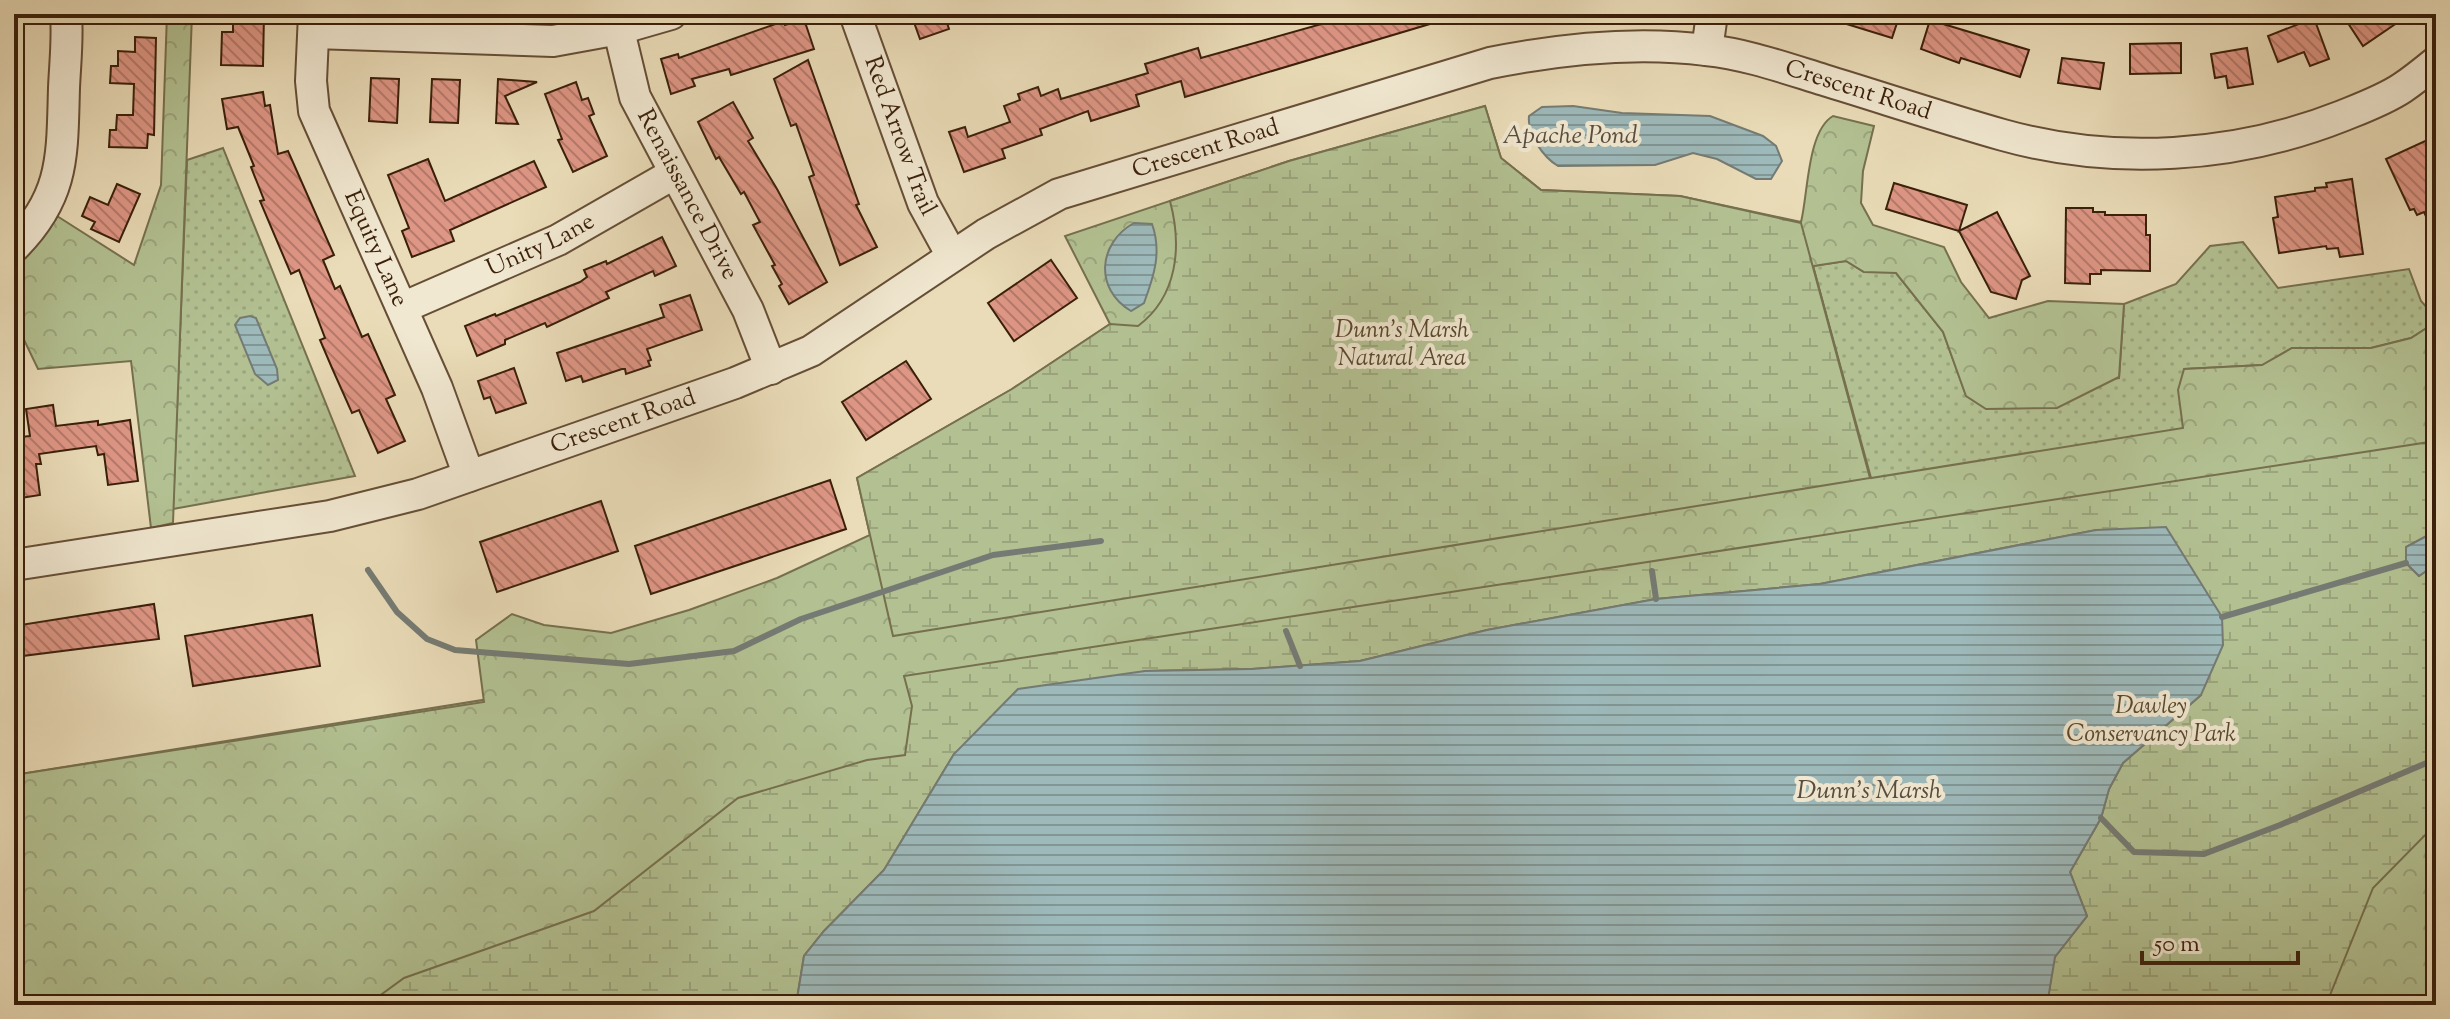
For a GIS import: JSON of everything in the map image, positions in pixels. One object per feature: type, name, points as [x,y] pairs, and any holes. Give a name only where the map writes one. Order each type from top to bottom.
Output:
[{"type":"street","points":[[14,247],[41,214],[52,194],[61,166],[66,14]]},
{"type":"street","points":[[314,24],[553,41],[617,22],[671,14]]},
{"type":"street","name":"Red Arrow Trail","points":[[855,14],[923,203],[952,256]]},
{"type":"street","points":[[1707,50],[1712,14]]},
{"type":"street","name":"Renaissance Drive","points":[[617,22],[635,97],[748,310],[771,369]]},
{"type":"street","name":"Equity Lane","points":[[314,24],[311,81],[314,111],[437,388],[469,476]]},
{"type":"street","name":"Crescent Road","points":[[14,565],[352,512],[469,476],[771,369],[811,351],[952,256],[1009,220],[1059,194],[1490,63],[1562,51],[1609,48],[1707,50],[1772,64],[2006,136],[2067,149],[2143,154],[2234,146],[2317,126],[2401,89],[2436,62]]},
{"type":"street","name":"Unity Lane","points":[[402,308],[558,240],[675,173]]},
{"type":"green space","points":[[167,14],[192,14],[173,523],[151,528],[131,361],[38,369],[14,319],[14,263],[39,241],[57,216],[134,265],[161,185]]},
{"type":"green space","name":"Dawley Conservancy Park","points":[[1485,106],[1501,158],[1541,190],[1680,196],[1801,222],[1813,149],[1824,124],[1833,116],[1874,126],[1863,171],[1861,203],[1873,225],[1944,247],[1961,282],[1989,318],[2048,301],[2124,304],[2119,377],[2057,408],[1986,409],[1966,396],[1943,332],[1896,273],[1864,272],[1846,261],[1813,266],[1871,478],[2183,428],[2178,390],[2184,369],[2262,365],[2292,348],[2371,348],[2411,338],[2436,322],[2436,1005],[14,1005],[14,775],[484,702],[476,640],[512,614],[544,625],[611,633],[689,610],[777,578],[870,535],[857,478],[1012,389],[1110,324],[1065,236],[1289,161]]},
{"type":"green space","name":"Dunn's Marsh Natural Area","points":[[1485,106],[1501,158],[1541,190],[1680,196],[1801,223],[1870,478],[893,636],[857,478],[1012,389],[1110,324],[1138,326],[1162,300],[1174,269],[1176,235],[1170,201],[1289,161]]},
{"type":"green space","points":[[223,148],[355,476],[173,509],[187,160]]},
{"type":"green space","points":[[2243,242],[2278,288],[2409,269],[2421,301],[2436,322],[2411,338],[2371,348],[2292,348],[2263,365],[2184,369],[2436,441],[14,775],[1870,478],[1813,266],[1846,261],[1864,272],[1895,272],[1943,332],[1966,395],[2119,378],[2124,304],[2176,284],[2210,246]]},
{"type":"green space","points":[[2436,441],[2436,531],[2406,547],[2406,563],[2419,576],[2436,564],[2436,827],[2373,888],[2326,1005],[2047,1005],[2054,958],[2087,916],[2070,872],[2101,818],[2109,789],[2123,763],[2201,695],[2096,530],[1820,584],[1656,599],[1487,630],[1360,661],[1252,669],[1145,671],[954,754],[884,870],[804,956],[796,1005],[367,1005],[404,978],[594,911],[738,798],[867,760],[905,755],[912,706],[904,676]]},
{"type":"water","name":"Apache Pond","points":[[1573,106],[1622,113],[1710,116],[1763,136],[1776,146],[1782,161],[1771,179],[1756,179],[1717,159],[1693,153],[1655,165],[1558,166],[1537,144],[1529,116],[1542,107]]},
{"type":"water","points":[[1134,223],[1152,224],[1156,254],[1154,274],[1144,303],[1131,311],[1111,291],[1105,266],[1113,242]]},
{"type":"water","points":[[240,318],[256,318],[277,369],[278,380],[268,385],[255,374],[235,325]]},
{"type":"water","name":"Dunn's Marsh","points":[[2166,527],[2222,617],[2223,645],[2201,695],[2123,763],[2109,789],[2101,818],[2070,872],[2087,916],[2055,957],[2047,1005],[796,1005],[804,956],[884,870],[954,754],[1018,689],[1145,671],[1252,669],[1360,661],[1487,630],[1656,599],[1820,584],[2096,530]]},
{"type":"water","points":[[2436,531],[2436,564],[2419,576],[2406,563],[2406,547]]},
{"type":"building","points":[[233,14],[264,14],[263,66],[221,65],[222,32],[233,32]]},
{"type":"building","points":[[911,14],[944,14],[949,29],[920,39]]},
{"type":"building","points":[[1357,14],[1449,14],[1450,18],[1185,97],[1181,81],[1136,95],[1139,106],[1091,121],[1088,111],[1040,129],[1042,135],[1002,149],[1005,158],[964,172],[949,132],[965,127],[968,137],[1010,122],[1004,106],[1020,100],[1018,94],[1038,87],[1041,96],[1058,89],[1061,99],[1148,73],[1145,64],[1198,48],[1201,58]]},
{"type":"building","points":[[1827,14],[1900,14],[1892,38],[1827,18]]},
{"type":"building","points":[[2342,14],[2410,14],[2363,46]]},
{"type":"building","points":[[2314,18],[2329,59],[2310,66],[2304,52],[2278,62],[2268,36]]},
{"type":"building","points":[[804,19],[814,49],[731,75],[729,69],[692,79],[695,86],[671,94],[661,59],[678,54],[679,58],[784,21],[785,25]]},
{"type":"building","points":[[1930,20],[2029,50],[2020,77],[1961,58],[1959,63],[1921,49]]},
{"type":"building","points":[[135,37],[156,38],[154,135],[148,134],[147,148],[109,147],[110,130],[116,130],[117,115],[133,115],[134,84],[110,83],[111,66],[118,66],[118,51],[135,52]]},
{"type":"building","points":[[2181,43],[2181,73],[2130,74],[2130,44]]},
{"type":"building","points":[[2247,48],[2253,84],[2228,88],[2226,76],[2215,78],[2211,54]]},
{"type":"building","points":[[2062,58],[2104,63],[2100,89],[2058,83]]},
{"type":"building","points":[[808,60],[859,204],[856,205],[877,247],[840,265],[809,177],[814,175],[796,124],[791,126],[774,79]]},
{"type":"building","points":[[371,78],[399,79],[397,123],[369,121]]},
{"type":"building","points":[[432,79],[460,80],[458,123],[430,122]]},
{"type":"building","points":[[498,79],[537,82],[505,96],[518,124],[496,123]]},
{"type":"building","points":[[576,82],[582,100],[588,98],[594,114],[589,116],[607,156],[573,172],[558,140],[562,139],[545,94]]},
{"type":"building","points":[[263,92],[265,106],[270,105],[278,154],[288,151],[334,255],[323,260],[335,289],[340,286],[362,337],[368,334],[395,395],[386,399],[405,441],[378,453],[359,410],[352,413],[332,368],[320,340],[325,338],[299,270],[291,274],[260,201],[264,200],[251,167],[254,166],[238,127],[227,129],[222,99]]},
{"type":"building","points":[[733,102],[753,138],[748,141],[827,282],[789,304],[779,286],[782,284],[772,266],[775,265],[753,225],[760,222],[744,192],[741,194],[719,157],[716,159],[698,122]]},
{"type":"building","points":[[2436,136],[2436,238],[2424,212],[2417,215],[2414,209],[2410,210],[2386,159]]},
{"type":"building","points":[[428,159],[445,201],[534,161],[546,187],[450,230],[454,241],[412,257],[402,231],[409,228],[388,175]]},
{"type":"building","points":[[2352,179],[2363,254],[2340,257],[2338,248],[2327,249],[2326,246],[2279,253],[2273,218],[2278,217],[2275,197],[2315,191],[2315,188],[2327,187],[2326,183]]},
{"type":"building","points":[[1894,183],[1967,205],[1959,231],[1886,209]]},
{"type":"building","points":[[117,184],[140,194],[119,242],[91,229],[95,222],[82,216],[90,197],[108,205]]},
{"type":"building","points":[[2066,208],[2093,208],[2093,212],[2105,212],[2105,215],[2146,215],[2146,235],[2150,235],[2150,271],[2101,270],[2101,274],[2090,274],[2090,284],[2065,283]]},
{"type":"building","points":[[1997,212],[2030,276],[2022,280],[2016,299],[1991,292],[1959,231]]},
{"type":"building","points":[[662,237],[676,266],[655,276],[653,271],[606,292],[609,298],[547,327],[545,323],[505,340],[505,344],[477,356],[465,326],[580,282],[587,277],[584,270],[606,261],[607,264]]},
{"type":"building","points":[[1051,260],[1077,298],[1014,341],[988,303]]},
{"type":"building","points":[[690,295],[702,330],[647,349],[650,366],[626,374],[622,369],[583,382],[581,376],[566,381],[557,353],[664,317],[660,305]]},
{"type":"building","points":[[906,361],[931,399],[866,440],[842,402]]},
{"type":"building","points":[[514,368],[526,403],[496,413],[490,397],[484,399],[478,381]]},
{"type":"building","points":[[53,405],[56,426],[130,420],[138,481],[108,485],[104,454],[98,455],[96,446],[39,454],[41,464],[36,464],[40,495],[14,499],[14,438],[30,436],[26,409]]},
{"type":"building","points":[[830,480],[846,529],[651,594],[635,546]]},
{"type":"building","points":[[601,501],[618,551],[497,592],[480,542]]},
{"type":"building","points":[[154,604],[159,639],[14,657],[14,626]]},
{"type":"building","points":[[312,615],[320,666],[193,686],[185,636]]},
{"type":"waterway","points":[[368,570],[397,612],[427,639],[455,650],[629,664],[734,651],[801,619],[993,555],[1101,541]]},
{"type":"waterway","points":[[2222,617],[2406,563]]},
{"type":"waterway","points":[[1652,571],[1656,599]]},
{"type":"waterway","points":[[1286,631],[1300,666]]},
{"type":"waterway","points":[[2101,818],[2134,852],[2204,854],[2436,759]]}]
